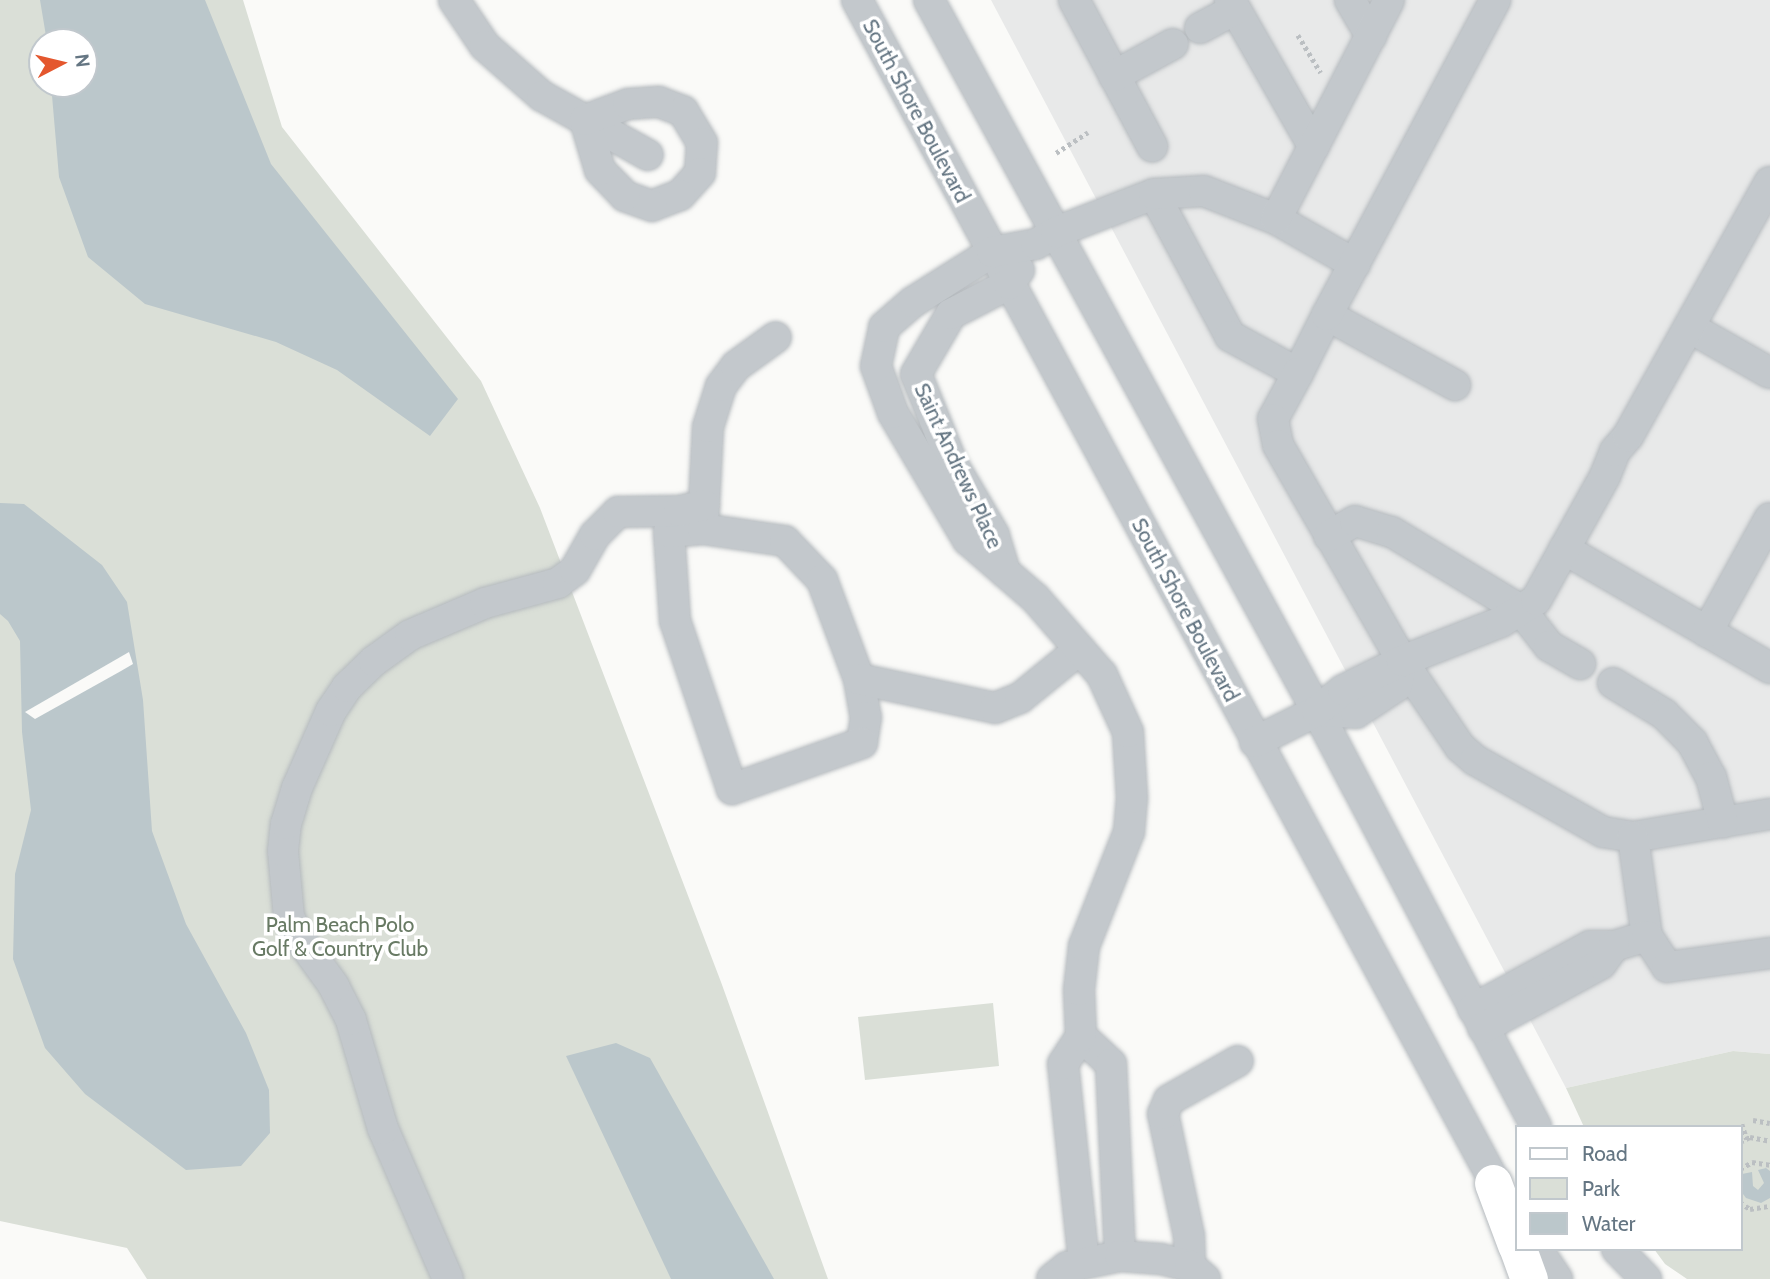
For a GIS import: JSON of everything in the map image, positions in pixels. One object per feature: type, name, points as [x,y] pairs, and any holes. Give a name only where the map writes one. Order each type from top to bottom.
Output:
[{"type":"main road","points":[[1493,1183],[1514,1239]]},
{"type":"main road","points":[[1518,1251],[1529,1279]]},
{"type":"street","points":[[454,0],[485,46],[542,96],[648,155]]},
{"type":"street","name":"South Shore Boulevard","points":[[857,0],[1493,1183],[1514,1215]]},
{"type":"street","points":[[929,0],[1046,238],[1317,711],[1535,1125]]},
{"type":"street","points":[[1074,0],[1152,146]]},
{"type":"street","points":[[1350,0],[1371,36]]},
{"type":"street","points":[[1276,219],[1389,0]]},
{"type":"street","points":[[1495,0],[1273,419],[1278,445],[1402,661],[1460,747],[1475,760],[1603,832],[1633,837],[1770,814]]},
{"type":"street","points":[[1200,28],[1233,4],[1314,147]]},
{"type":"street","points":[[1114,76],[1172,44]]},
{"type":"street","points":[[1402,661],[1501,622],[1536,600],[1605,476],[1615,450],[1628,436],[1770,182]]},
{"type":"street","points":[[1046,238],[1154,194],[1204,191],[1276,219],[1354,264]]},
{"type":"street","points":[[1154,194],[1230,336],[1298,373]]},
{"type":"street","name":"Saint Andrews Place","points":[[1046,238],[992,252],[912,302],[884,327],[876,366],[893,413],[968,540],[1035,598],[1102,675],[1128,732],[1132,798],[1129,832],[1084,946],[1079,990],[1081,1036]]},
{"type":"street","name":"Saint Andrews Place","points":[[1005,572],[994,536],[952,463],[916,374],[951,314],[1009,284],[1046,238]]},
{"type":"street","points":[[1327,315],[1455,385]]},
{"type":"street","points":[[1689,327],[1770,373]]},
{"type":"street","points":[[704,517],[708,427],[721,386],[736,366],[776,337]]},
{"type":"street","points":[[449,1279],[383,1129],[351,1020],[334,986],[298,936],[289,917],[283,851],[286,824],[297,788],[331,711],[347,687],[374,661],[410,635],[485,603],[558,583],[575,570],[595,535],[618,512],[679,511],[704,517],[785,541],[822,580],[859,679],[866,717],[862,743],[732,789],[675,621],[669,531],[704,517]]},
{"type":"street","points":[[1707,632],[1770,518]]},
{"type":"street","points":[[1329,536],[1355,521],[1392,533],[1521,610],[1549,646],[1580,664]]},
{"type":"street","points":[[1564,548],[1770,668]]},
{"type":"street","points":[[859,679],[995,708],[1020,698],[1080,649]]},
{"type":"street","points":[[1255,742],[1317,711],[1356,713],[1397,687],[1402,661]]},
{"type":"street","points":[[1613,683],[1664,714],[1692,741],[1711,777],[1723,822]]},
{"type":"street","points":[[1633,837],[1647,936],[1667,967],[1770,953]]},
{"type":"street","points":[[1478,1018],[1601,964],[1614,946],[1647,936]]},
{"type":"street","points":[[1084,1264],[1063,1064],[1081,1036],[1111,1064],[1120,1256]]},
{"type":"street","points":[[1197,1273],[1163,1114],[1169,1100],[1238,1061]]},
{"type":"street","points":[[1538,1251],[1557,1279]]},
{"type":"street","points":[[1618,1251],[1646,1279]]},
{"type":"street","points":[[1052,1279],[1067,1267],[1120,1256],[1161,1259],[1197,1273]]},
{"type":"path","points":[[1298,35],[1338,101]]},
{"type":"path","points":[[1056,153],[1088,132]]},
{"type":"path","points":[[1753,1120],[1770,1123]]},
{"type":"path","points":[[1742,1124],[1747,1139]]},
{"type":"path","points":[[1742,1141],[1747,1139],[1770,1141]]},
{"type":"path","points":[[1742,1168],[1752,1162],[1769,1163]]},
{"type":"path","points":[[1742,1205],[1750,1209],[1770,1206]]},
{"type":"shaded area","points":[[991,0],[1770,0],[1770,1054],[1733,1051],[1566,1088]]},
{"type":"green space","name":"Palm Beach Polo Golf & Country Club","points":[[0,0],[243,0],[282,127],[481,381],[540,508],[721,982],[828,1279],[147,1279],[127,1248],[0,1221]]},
{"type":"green space","points":[[993,1003],[999,1066],[865,1080],[858,1017]]},
{"type":"green space","points":[[1733,1051],[1770,1054],[1770,1279],[1687,1279],[1665,1264],[1655,1251],[1742,1251],[1742,1125],[1583,1125],[1566,1088]]},
{"type":"water","points":[[40,0],[205,0],[271,164],[458,399],[430,436],[337,370],[276,342],[145,304],[88,257],[59,177],[52,98],[98,98],[98,28],[45,28]]},
{"type":"water","points":[[0,503],[24,504],[102,565],[127,602],[143,700],[152,831],[186,924],[246,1033],[269,1090],[270,1133],[241,1166],[186,1170],[85,1094],[45,1048],[13,959],[15,874],[31,810],[22,732],[20,641],[8,621],[0,614]]},
{"type":"water","points":[[616,1043],[650,1058],[774,1279],[671,1279],[566,1056]]},
{"type":"water","points":[[1766,1168],[1770,1171],[1770,1198],[1761,1203],[1746,1198],[1742,1193],[1742,1174],[1752,1172],[1753,1186],[1758,1190],[1764,1183],[1758,1170]]},
{"type":"pier","points":[[129,652],[133,664],[121,671],[35,719],[25,712]]}]
